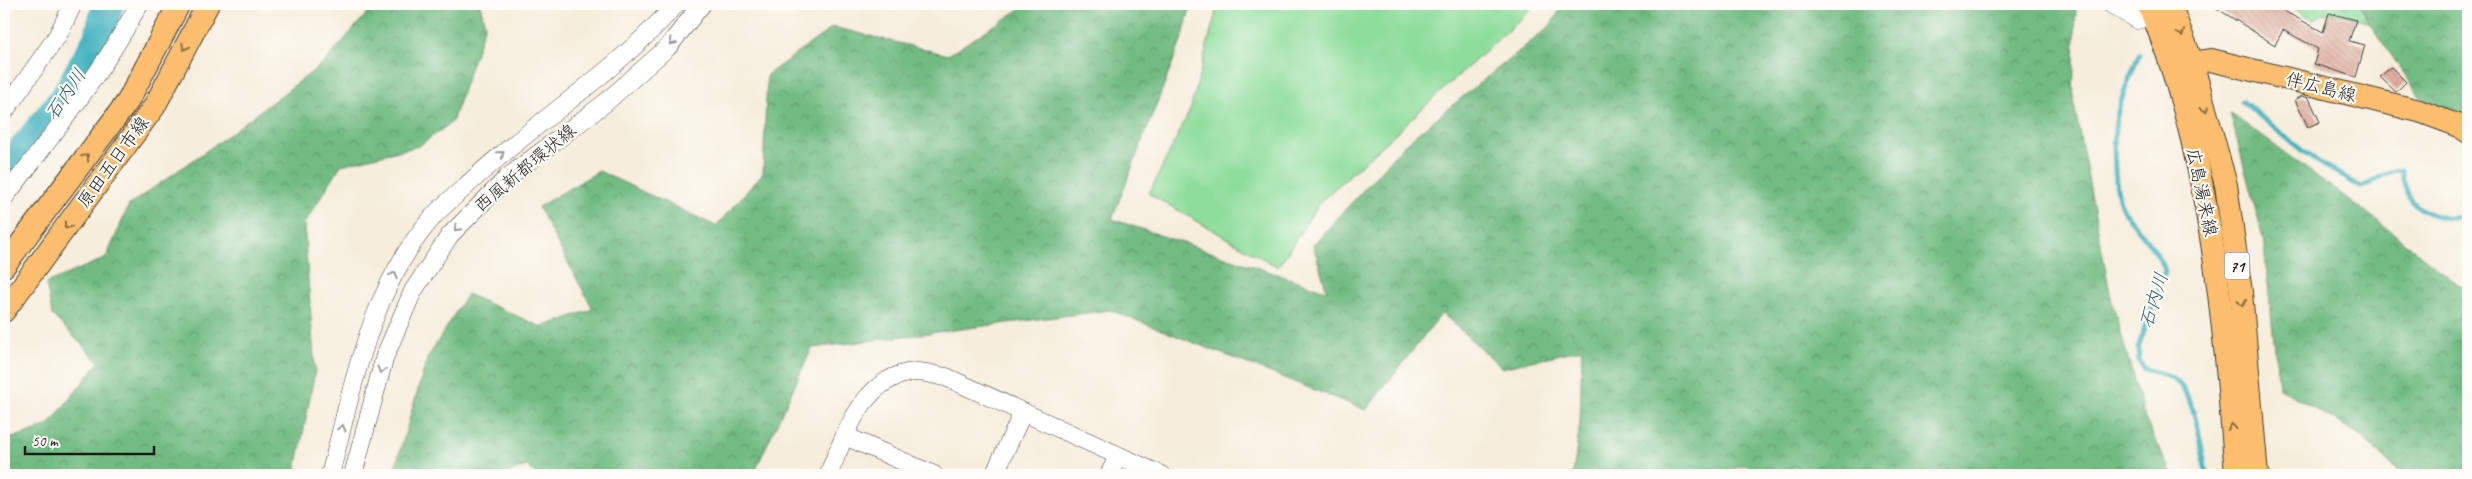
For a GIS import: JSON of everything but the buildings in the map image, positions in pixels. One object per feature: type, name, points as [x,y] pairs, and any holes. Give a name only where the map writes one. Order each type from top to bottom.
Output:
[{"type":"main road","name":"原田五日市線","points":[[4,266],[128,101],[179,4]]},
{"type":"main road","name":"原田五日市線","points":[[4,312],[154,107],[208,4]]},
{"type":"main road","name":"広島湯来線","points":[[2160,8],[2226,185],[2241,292],[2257,475]]},
{"type":"main road","name":"伴広島線","points":[[2182,64],[2210,60],[2419,111],[2457,125],[2468,132]]},
{"type":"main road","name":"広島湯来線","points":[[2182,64],[2212,240],[2236,475]]},
{"type":"street","points":[[4,112],[58,35],[73,4]]},
{"type":"street","points":[[4,198],[74,108],[118,44],[139,4]]},
{"type":"street","name":"西風新都環状線","points":[[330,475],[362,352],[392,275],[432,218],[495,158],[654,29],[676,4]]},
{"type":"street","name":"西風新都環状線","points":[[354,475],[385,356],[412,291],[450,235],[508,178],[604,103],[668,47],[702,4]]},
{"type":"street","points":[[2111,4],[2137,20],[2160,8]]},
{"type":"street","points":[[828,475],[852,420],[869,395],[890,378],[916,372],[946,377],[1161,475]]},
{"type":"street","points":[[994,475],[1022,412]]},
{"type":"street","points":[[846,436],[934,475]]},
{"type":"street","points":[[1109,475],[1118,456]]},
{"type":"green space","points":[[375,4],[480,4],[485,25],[452,122],[419,146],[341,165],[304,224],[315,371],[295,475],[4,475],[4,441],[49,425],[99,362],[52,315],[46,283],[106,258],[129,205],[216,144],[324,63]]},
{"type":"green space","points":[[1028,4],[1191,4],[1183,36],[1112,219],[1327,291],[1313,245],[1407,142],[1549,27],[1564,4],[2076,4],[2073,99],[2111,298],[2145,419],[2172,475],[1755,475],[1746,465],[1713,475],[1573,475],[1580,423],[1582,349],[1502,368],[1442,313],[1366,410],[1110,310],[812,348],[753,475],[537,475],[527,466],[502,475],[393,475],[427,359],[467,294],[542,327],[593,309],[538,207],[599,171],[716,226],[763,173],[767,75],[833,27],[948,55]]},
{"type":"green space","points":[[1218,4],[1537,4],[1320,202],[1278,267],[1149,194],[1191,108]]},
{"type":"green space","points":[[2292,4],[2359,4],[2369,23],[2333,13],[2326,13],[2314,20],[2296,10]]},
{"type":"green space","points":[[2360,4],[2468,4],[2468,119],[2421,98],[2369,23]]},
{"type":"green space","points":[[2230,113],[2370,215],[2468,292],[2468,475],[2402,475],[2360,435],[2279,388],[2263,238]]},
{"type":"waterway","name":"石内川","points":[[4,174],[65,98],[98,40],[108,4]]},
{"type":"waterway","name":"石内川","points":[[2139,54],[2122,97],[2116,121],[2114,147],[2116,177],[2120,203],[2124,211],[2153,249],[2163,264],[2165,271],[2138,348],[2139,360],[2144,369],[2170,377],[2183,389],[2189,400],[2197,426],[2206,475]]},
{"type":"waterway","points":[[2242,101],[2310,157],[2361,187],[2385,174],[2401,170],[2409,196],[2419,207],[2433,215],[2448,218],[2462,216],[2468,212]]}]
